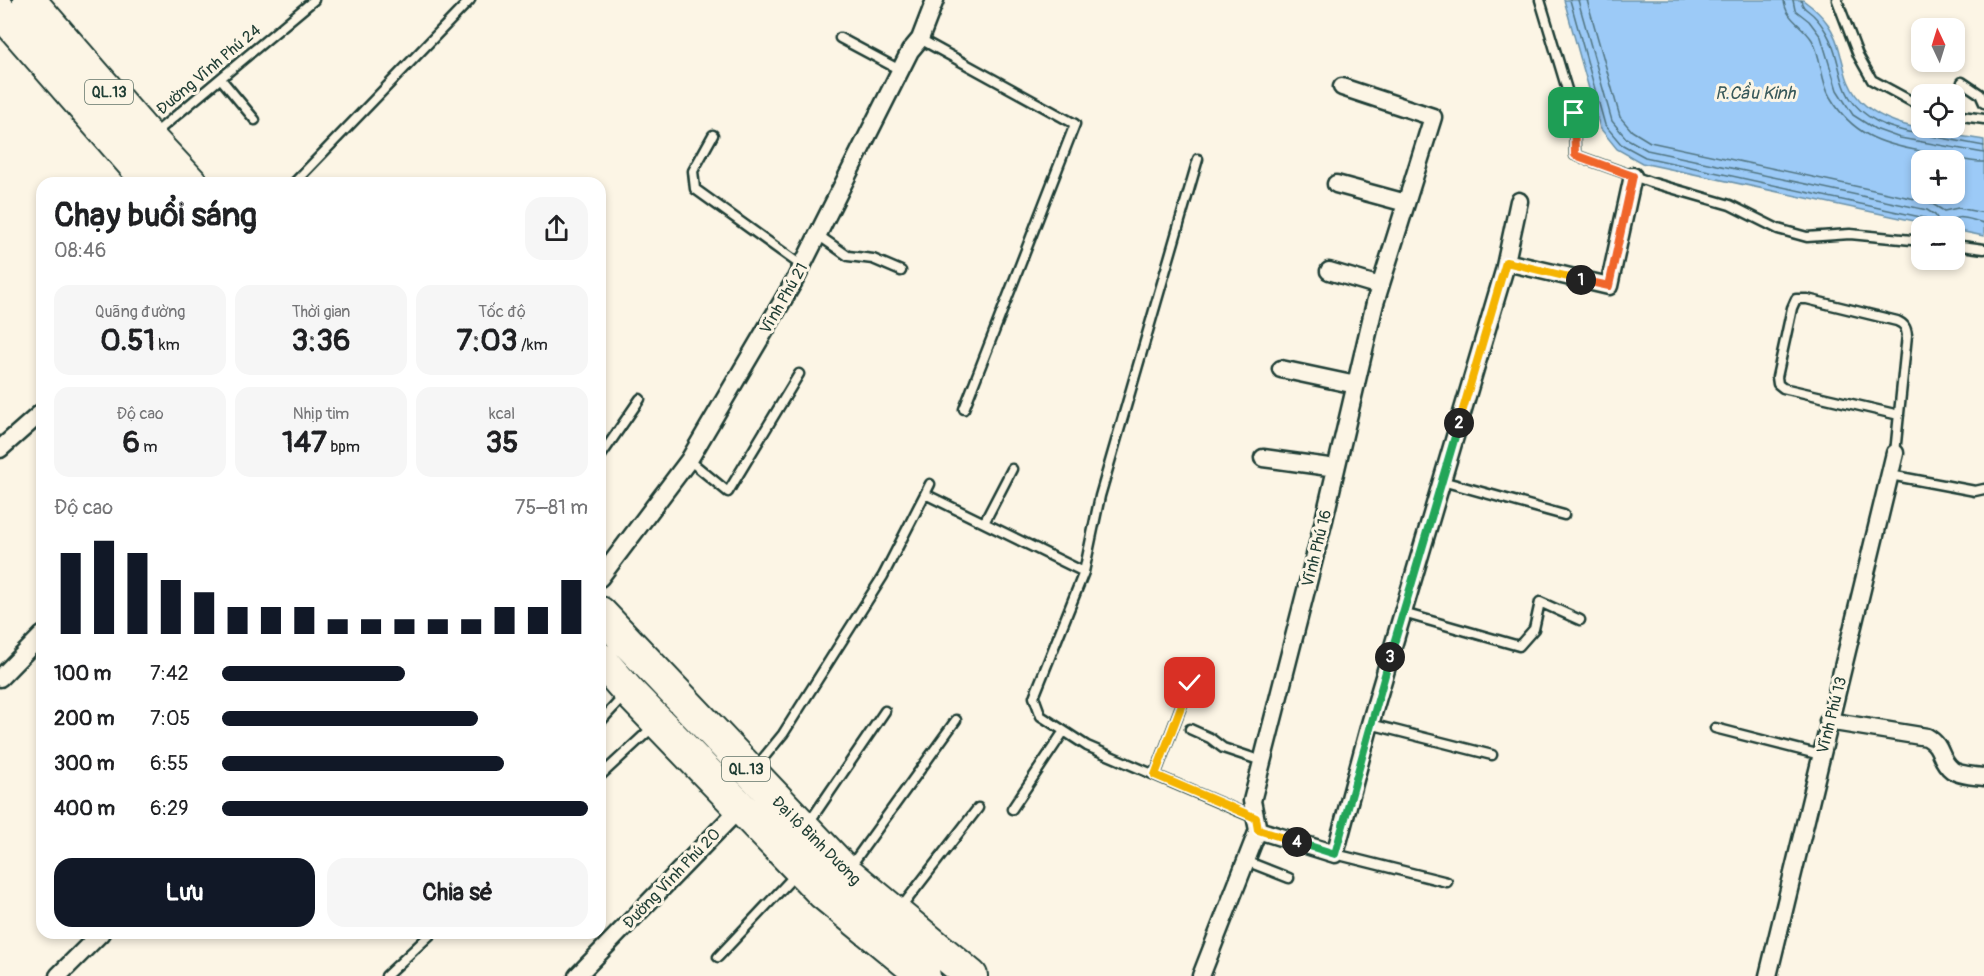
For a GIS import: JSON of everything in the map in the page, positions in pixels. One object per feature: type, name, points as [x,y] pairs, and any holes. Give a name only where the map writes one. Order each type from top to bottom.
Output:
[{"type":"highway","name":"QL.13","points":[[29,0],[185,177]]},
{"type":"highway","name":"QL.13","points":[[0,11],[145,177]]},
{"type":"highway","name":"Đại lộ Bình Dương","points":[[606,619],[846,872],[971,976]]},
{"type":"highway","name":"Đại lộ Bình Dương","points":[[606,666],[823,892],[924,976]]},
{"type":"street","name":"Vĩnh Phú 21","points":[[606,570],[689,460],[802,266],[900,70],[910,51],[920,39],[935,0]]},
{"type":"street","name":"Vĩnh Phú 16","points":[[1201,976],[1246,861],[1257,824],[1252,801],[1380,286],[1433,117],[1342,87]]},
{"type":"street","points":[[1506,262],[1609,286],[1633,176]]},
{"type":"street","points":[[1336,184],[1406,203]]},
{"type":"street","points":[[1257,824],[1335,854],[1370,724],[1506,262],[1519,201]]},
{"type":"street","points":[[1329,271],[1380,286]]},
{"type":"street","points":[[1281,369],[1356,384]]},
{"type":"street","points":[[3,442],[36,417]]},
{"type":"street","name":"Vĩnh Phú 13","points":[[1768,976],[1894,453]]},
{"type":"street","points":[[1263,458],[1336,468]]},
{"type":"street","points":[[0,678],[36,641]]},
{"type":"street","points":[[1828,721],[1927,737],[1937,743],[1944,762],[1953,771],[1984,777]]},
{"type":"street","name":"Đường Vĩnh Phú 20","points":[[577,976],[741,807]]},
{"type":"street","points":[[60,976],[95,939]]},
{"type":"lane","name":"Đường Vĩnh Phú 24","points":[[149,138],[314,0]]},
{"type":"lane","points":[[300,177],[470,0]]},
{"type":"lane","points":[[1540,0],[1574,113],[1575,155],[1633,176],[1730,205],[1778,229],[1807,237],[1850,234],[1911,240]]},
{"type":"lane","points":[[1837,0],[1858,55],[1872,80],[1911,101]]},
{"type":"lane","points":[[840,38],[900,70]]},
{"type":"lane","points":[[920,39],[1075,124],[964,410]]},
{"type":"lane","points":[[221,79],[255,120]]},
{"type":"lane","points":[[1962,82],[1980,94],[1984,103]]},
{"type":"lane","points":[[1965,116],[1984,119]]},
{"type":"lane","points":[[712,135],[693,171],[695,189],[802,266]]},
{"type":"lane","points":[[1198,159],[1100,496],[1084,572],[1034,698],[1041,716],[1087,746],[1155,775],[1257,824]]},
{"type":"lane","points":[[818,235],[848,256],[873,259],[901,271]]},
{"type":"lane","points":[[1965,246],[1984,249]]},
{"type":"lane","points":[[1894,453],[1899,415],[1907,335],[1906,328],[1902,324],[1807,299],[1796,299],[1793,302],[1789,320],[1777,377],[1778,384],[1783,388],[1899,415]]},
{"type":"lane","points":[[689,460],[728,492],[799,374]]},
{"type":"lane","points":[[606,448],[640,399]]},
{"type":"lane","points":[[984,523],[1012,470]]},
{"type":"lane","points":[[1890,475],[1975,491],[1984,489]]},
{"type":"lane","points":[[1442,481],[1564,515]]},
{"type":"lane","points":[[751,774],[783,734],[883,576],[930,484]]},
{"type":"lane","points":[[925,495],[1084,572]]},
{"type":"lane","points":[[1403,614],[1519,646],[1533,629],[1540,602],[1580,620]]},
{"type":"lane","points":[[1155,775],[1190,683]]},
{"type":"lane","points":[[606,715],[628,691]]},
{"type":"lane","points":[[805,829],[885,711]]},
{"type":"lane","points":[[846,872],[956,720]]},
{"type":"lane","points":[[606,771],[659,722]]},
{"type":"lane","points":[[1370,724],[1492,755]]},
{"type":"lane","points":[[1715,728],[1821,755]]},
{"type":"lane","points":[[1190,729],[1210,738],[1223,748],[1262,761]]},
{"type":"lane","points":[[1012,809],[1064,731]]},
{"type":"lane","points":[[896,914],[978,808]]},
{"type":"lane","points":[[1335,854],[1447,882]]},
{"type":"lane","points":[[1246,861],[1289,878]]},
{"type":"lane","points":[[718,957],[801,868]]},
{"type":"lane","points":[[386,976],[426,939]]},
{"type":"water","name":"R.Cầu Kinh","points":[[1564,0],[1803,0],[1828,24],[1839,47],[1849,83],[1858,98],[1872,110],[1911,127],[1911,138],[1965,137],[1984,140],[1984,236],[1965,232],[1965,216],[1911,216],[1911,220],[1642,163],[1617,149],[1600,128]]},
{"type":"route","points":[[1190,683],[1155,775],[1256,818],[1258,830],[1335,854],[1370,724],[1506,262],[1609,286],[1633,176],[1575,155],[1574,113]]}]
